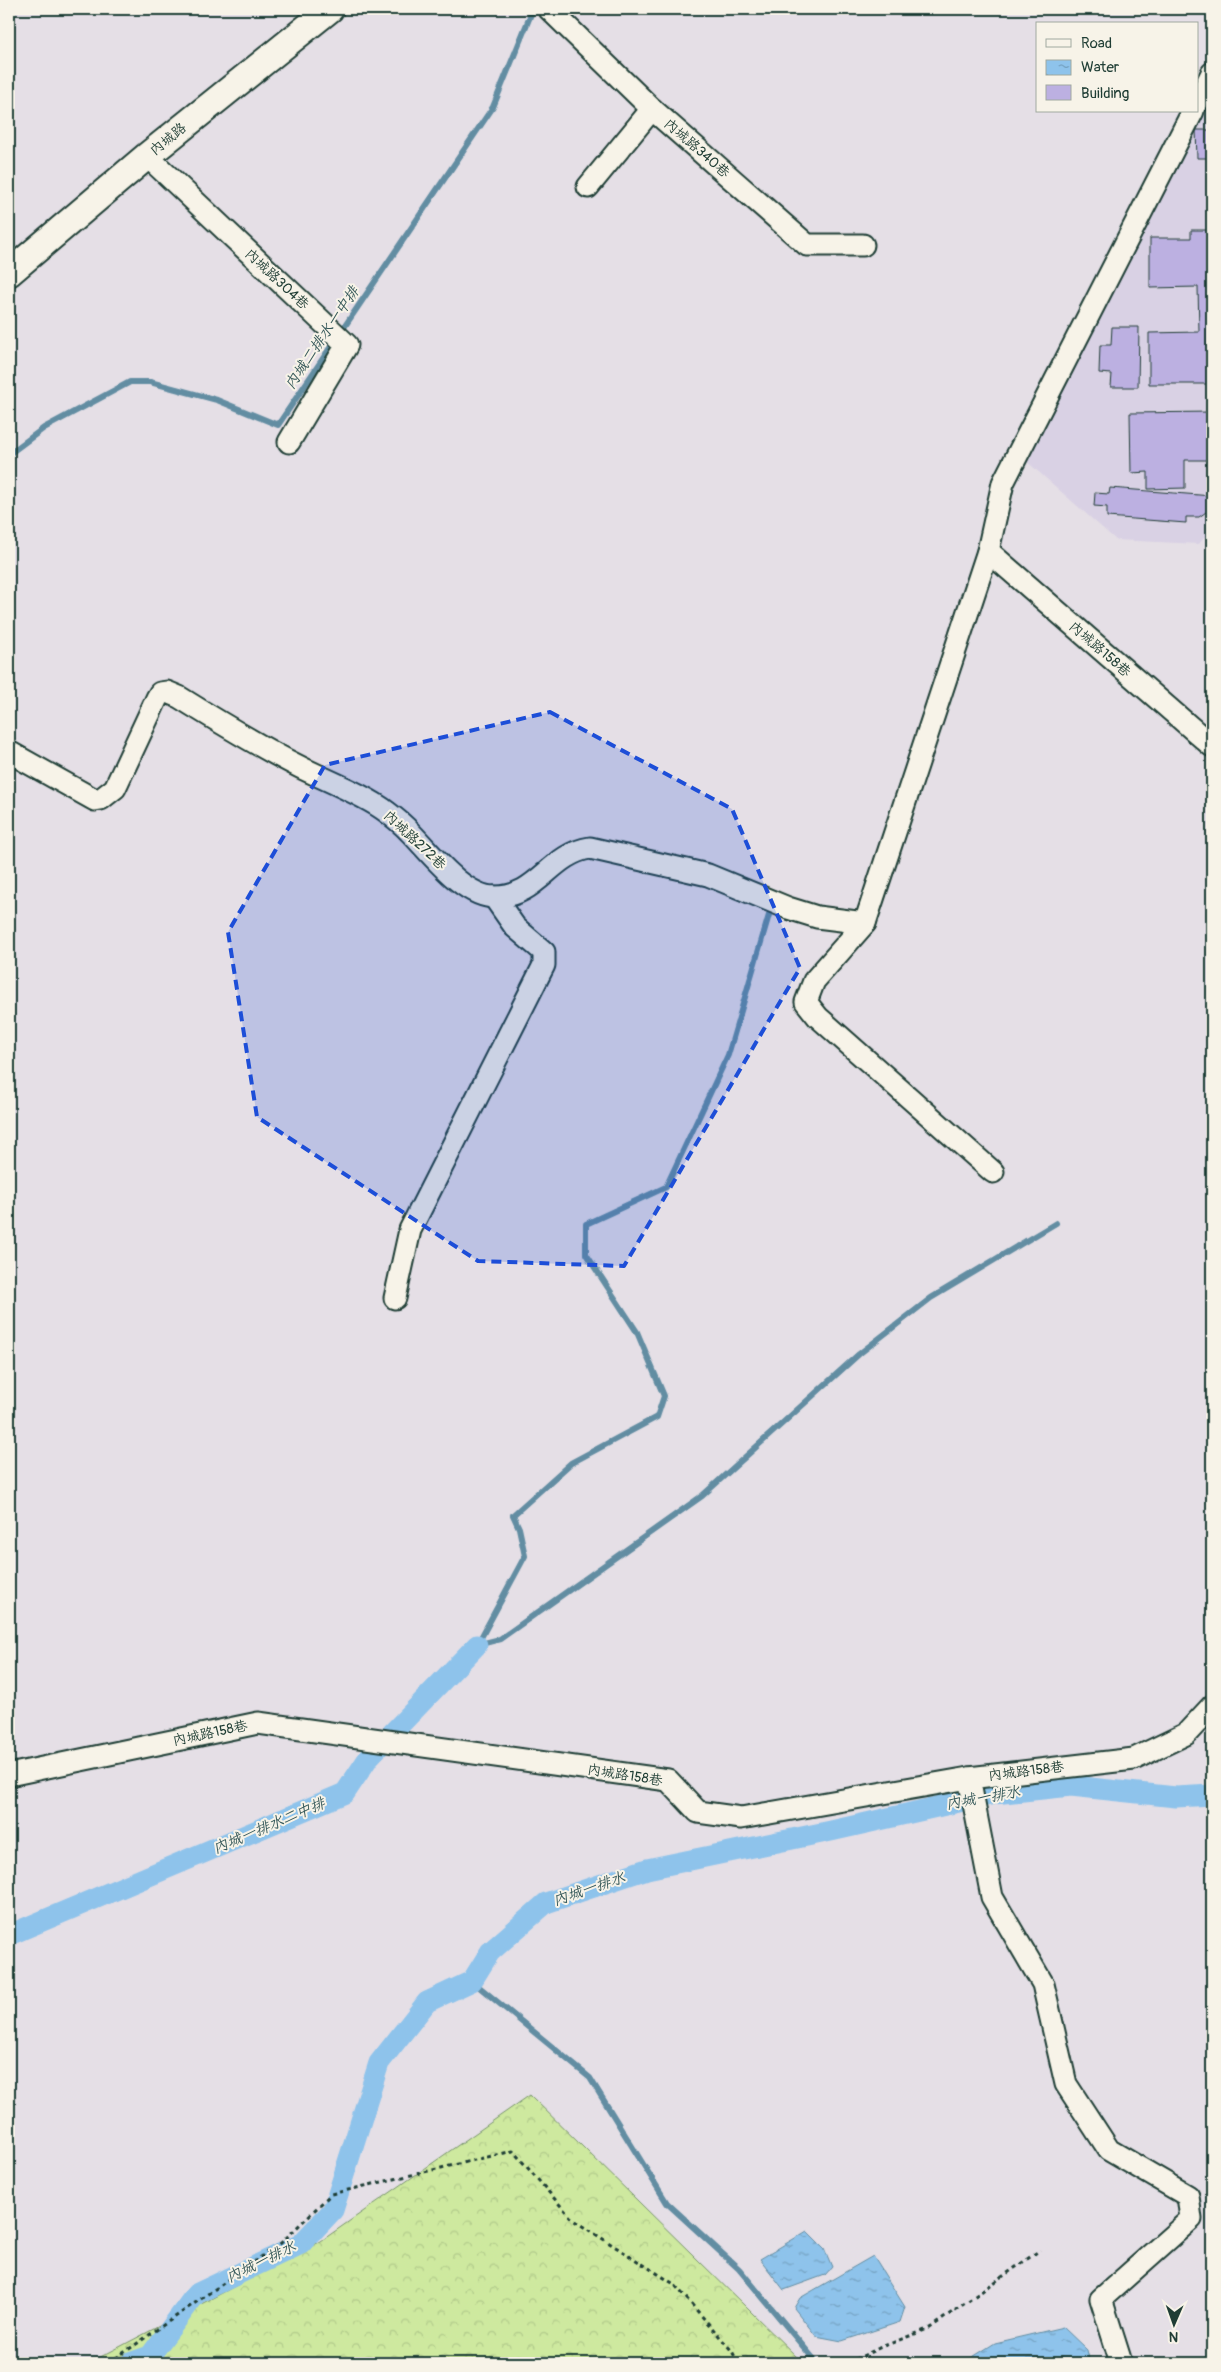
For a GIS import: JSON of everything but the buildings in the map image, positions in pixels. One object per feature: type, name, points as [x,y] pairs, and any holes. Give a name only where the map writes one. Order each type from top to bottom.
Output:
[{"type":"street","name":"內城路","points":[[9,272],[147,156],[330,9]]},
{"type":"street","name":"內城路340巷","points":[[549,9],[652,109],[807,245],[863,245]]},
{"type":"street","points":[[1198,101],[1212,73]]},
{"type":"street","points":[[588,187],[652,109]]},
{"type":"street","points":[[993,1172],[818,1017],[806,1002],[814,981],[865,923],[988,551],[1003,483],[1192,112]]},
{"type":"street","name":"內城路304巷","points":[[147,156],[347,345],[289,442]]},
{"type":"street","name":"內城路158巷","points":[[988,551],[1212,746]]},
{"type":"street","name":"內城路272巷","points":[[9,752],[94,800],[100,799],[115,788],[157,698],[160,693],[167,692],[179,697],[246,740],[383,808],[468,889],[494,897],[515,893],[534,884],[570,853],[590,848],[708,875],[788,908],[817,917],[865,923]]},
{"type":"street","points":[[395,1298],[410,1230],[544,965],[544,952],[516,927],[494,897]]},
{"type":"street","name":"內城路158巷","points":[[9,1775],[258,1724],[668,1780],[698,1812],[741,1818],[1134,1758],[1186,1734],[1212,1706]]},
{"type":"street","points":[[970,1783],[992,1897],[1043,1984],[1066,2084],[1109,2150],[1188,2196],[1191,2219],[1101,2299],[1120,2359]]},
{"type":"path","points":[[109,2363],[282,2243],[331,2194],[514,2151],[572,2220],[674,2284],[732,2351],[738,2363]]},
{"type":"path","points":[[848,2363],[879,2348],[930,2328],[1040,2250]]},
{"type":"highlighted area","points":[[550,712],[732,809],[800,968],[624,1266],[478,1261],[257,1117],[228,932],[325,765]]},
{"type":"shaded area","points":[[1212,91],[1212,528],[1199,544],[1116,540],[1024,459],[1050,415]]},
{"type":"green space","points":[[530,2095],[803,2363],[89,2363],[321,2241]]},
{"type":"water","points":[[807,2231],[824,2248],[832,2267],[825,2275],[784,2290],[760,2259]]},
{"type":"water","points":[[873,2256],[905,2307],[900,2322],[842,2341],[816,2336],[794,2308],[800,2298]]},
{"type":"water","points":[[1063,2327],[1087,2350],[1090,2363],[963,2363],[995,2343]]},
{"type":"waterway","name":"內城二排水一中排","points":[[9,454],[44,428],[130,382],[150,382],[217,400],[278,425],[493,107],[533,9]]},
{"type":"waterway","points":[[477,1645],[525,1556],[519,1528],[513,1515],[571,1463],[657,1417],[664,1396],[637,1332],[586,1254],[586,1224],[666,1187],[728,1055],[769,915]]},
{"type":"waterway","points":[[477,1645],[500,1639],[702,1496],[859,1354],[931,1298],[1056,1223]]},
{"type":"waterway","name":"內城一排水二中排","points":[[9,1935],[345,1793],[369,1757],[477,1645]]},
{"type":"waterway","name":"內城一排水","points":[[130,2363],[150,2356],[196,2294],[301,2244],[333,2210],[379,2063],[427,2002],[472,1981],[490,1952],[546,1903],[647,1869],[831,1831],[994,1794],[1071,1786],[1176,1797],[1212,1795]]},
{"type":"waterway","points":[[472,1981],[590,2078],[667,2203],[739,2269],[817,2363]]}]
